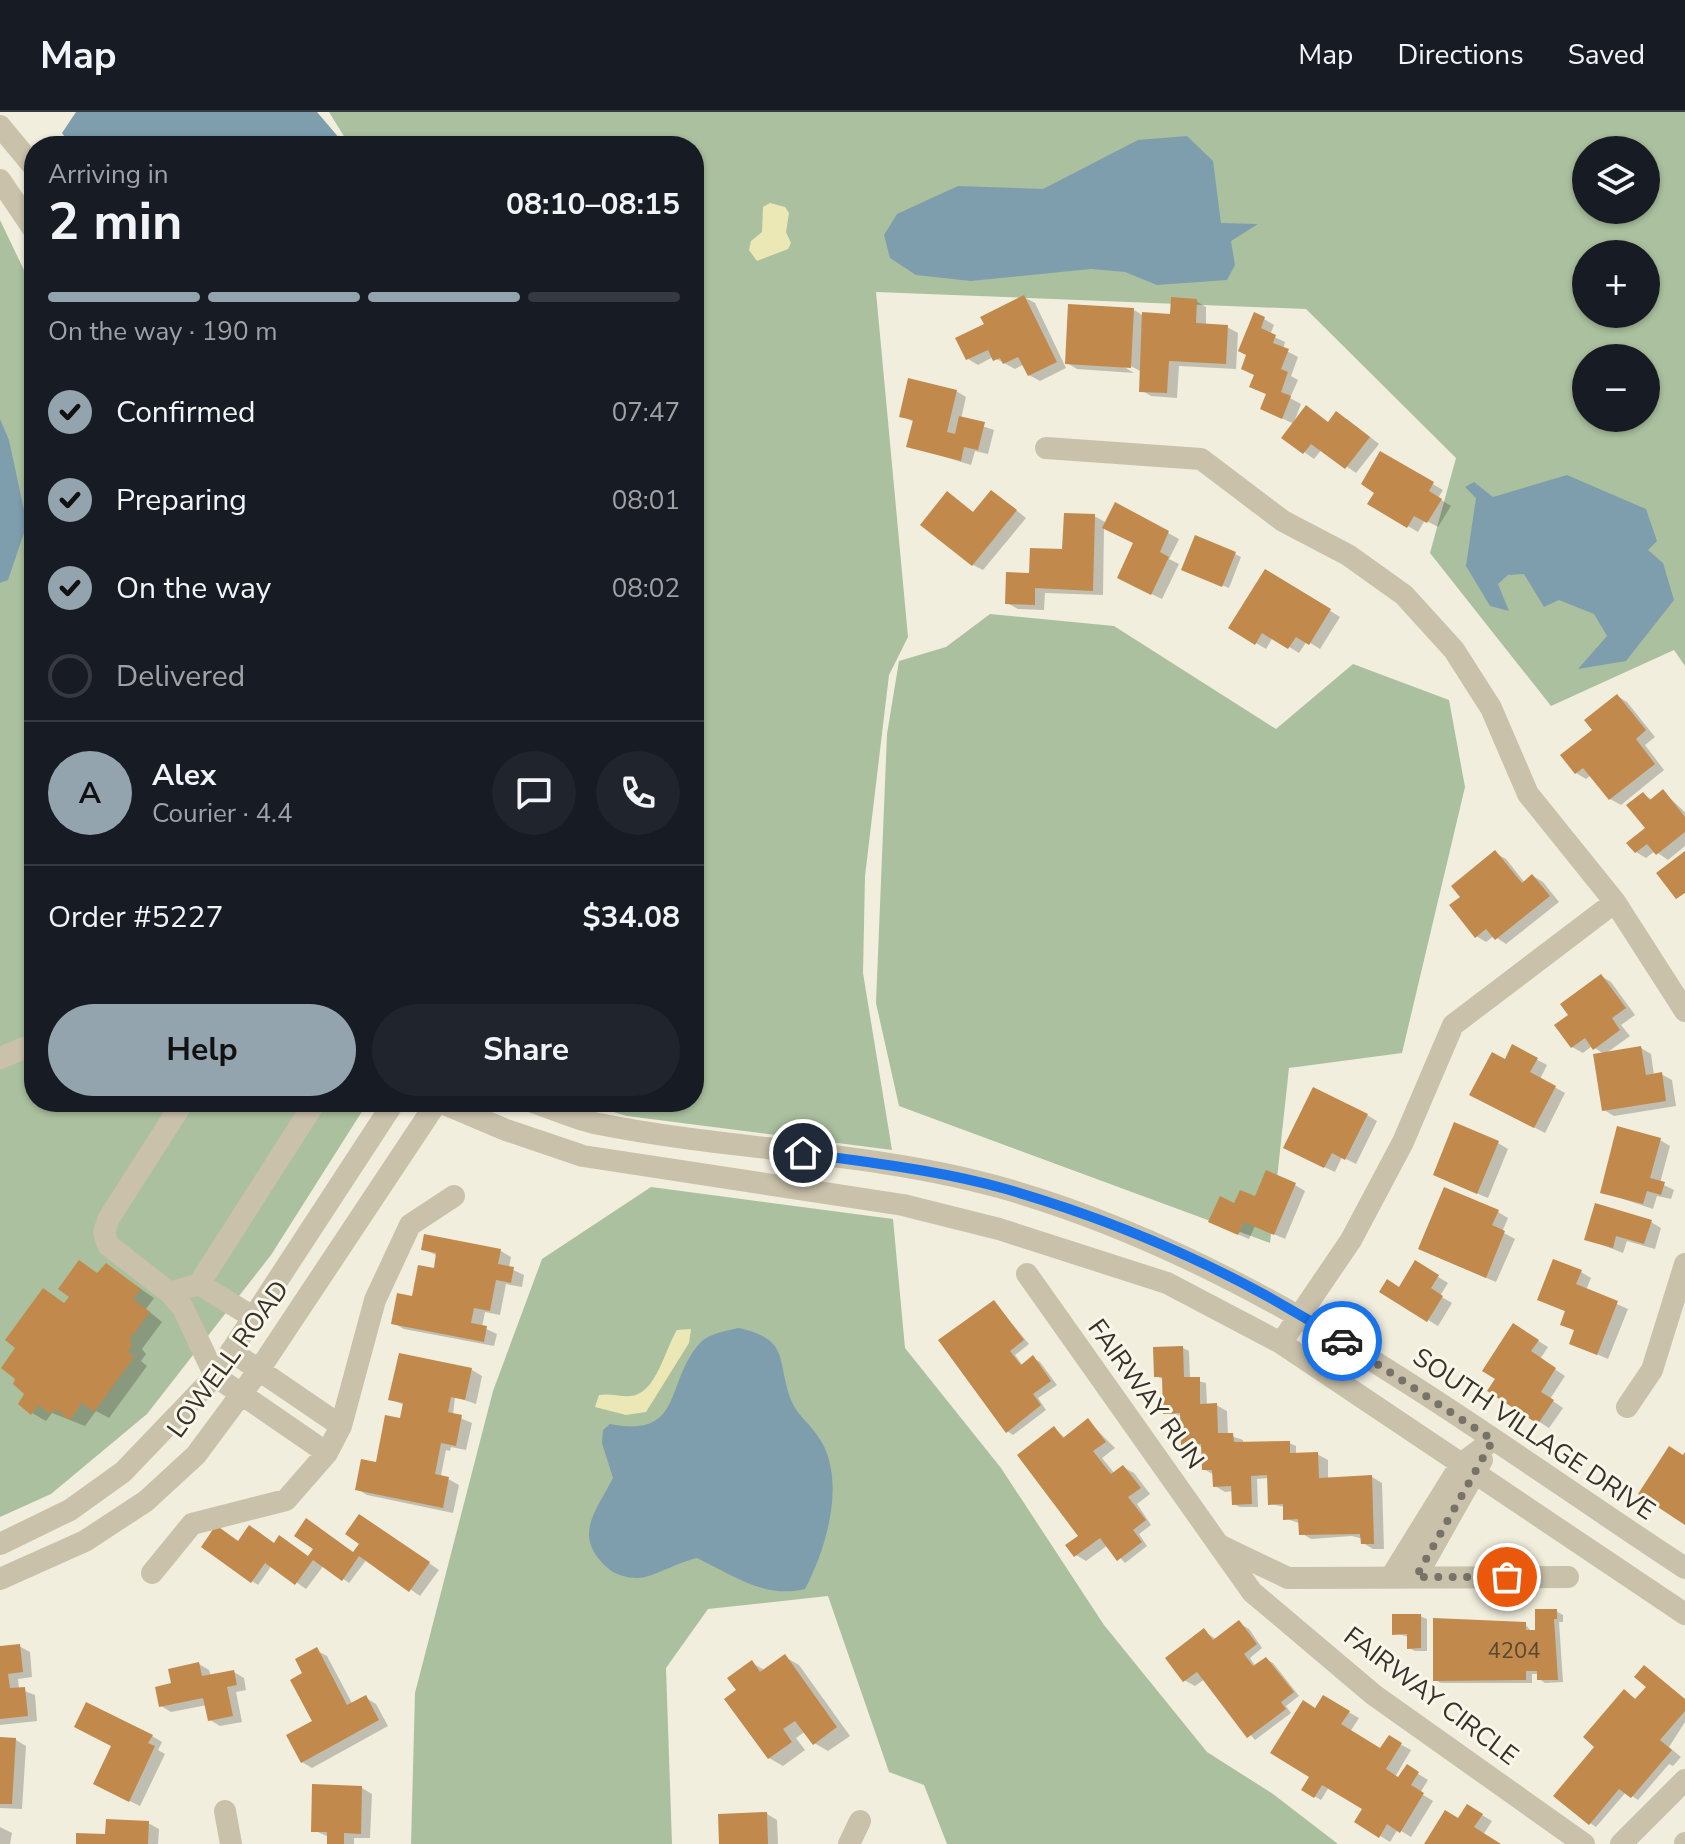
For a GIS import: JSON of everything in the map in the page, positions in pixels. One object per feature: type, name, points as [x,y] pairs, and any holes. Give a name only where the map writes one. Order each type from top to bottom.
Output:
[{"type":"street","points":[[14,112],[0,127],[24,155]]},
{"type":"street","points":[[0,180],[24,215]]},
{"type":"street","points":[[1046,448],[1201,459],[1283,521],[1348,555],[1404,595],[1454,650],[1491,708],[1528,794],[1615,902],[1685,1011]]},
{"type":"street","points":[[1281,1343],[1351,1240],[1403,1142],[1453,1025],[1615,902]]},
{"type":"street","points":[[0,1058],[24,1048]]},
{"type":"street","points":[[177,1112],[104,1232],[108,1245],[170,1293],[183,1308],[215,1376],[327,1453]]},
{"type":"street","points":[[170,1293],[199,1284],[309,1112]]},
{"type":"street","name":"LOWELL ROAD","points":[[3,1545],[70,1510],[123,1472],[215,1376],[387,1112]]},
{"type":"street","name":"LOWELL ROAD","points":[[0,1579],[85,1541],[146,1501],[196,1455],[259,1370],[432,1112]]},
{"type":"street","points":[[463,1112],[583,1156],[903,1205],[999,1229],[1167,1283],[1281,1343],[1685,1614]]},
{"type":"street","name":"SOUTH VILLAGE DRIVE","points":[[562,1112],[597,1124],[920,1170],[1005,1189],[1177,1250],[1301,1315],[1685,1568]]},
{"type":"street","points":[[152,1573],[192,1524],[286,1500],[327,1453],[341,1426],[375,1300],[410,1225],[454,1196]]},
{"type":"street","points":[[1627,1407],[1652,1370],[1685,1264]]},
{"type":"street","name":"FAIRWAY RUN","points":[[1027,1274],[1139,1437],[1252,1592],[1275,1609]]},
{"type":"street","points":[[199,1284],[253,1317]]},
{"type":"street","points":[[231,1351],[341,1426]]},
{"type":"street","points":[[1391,1577],[1468,1469],[1493,1440]]},
{"type":"street","points":[[1416,1577],[1468,1469]]},
{"type":"street","name":"FAIRWAY RUN","points":[[1221,1546],[1288,1578],[1568,1577]]},
{"type":"street","points":[[1275,1609],[1288,1578]]},
{"type":"street","name":"FAIRWAY CIRCLE","points":[[1275,1609],[1374,1695],[1584,1844]]},
{"type":"street","points":[[1621,1844],[1685,1780]]},
{"type":"street","points":[[225,1811],[231,1844]]},
{"type":"street","points":[[849,1844],[860,1821]]},
{"type":"green space","points":[[329,112],[1685,112],[1685,666],[1674,650],[1551,706],[1430,553],[1456,458],[1306,309],[876,292],[908,637],[889,675],[865,876],[863,973],[892,1150],[614,1112],[704,1112],[704,136],[344,136]]},
{"type":"green space","points":[[0,220],[24,270],[24,1112],[362,1112],[271,1255],[147,1414],[51,1494],[0,1517]]},
{"type":"green space","points":[[990,614],[1114,626],[1276,729],[1353,664],[1449,700],[1465,787],[1402,1053],[1289,1068],[1270,1243],[899,1106],[876,1003],[887,734],[899,661],[946,647]]},
{"type":"green space","points":[[651,1187],[893,1219],[905,1348],[1001,1468],[1104,1625],[1207,1752],[1273,1794],[1338,1844],[947,1844],[924,1785],[889,1772],[828,1596],[708,1609],[666,1668],[672,1844],[411,1844],[415,1693],[493,1391],[542,1259]]},
{"type":"sand","points":[[770,203],[785,207],[789,213],[786,232],[791,243],[788,249],[757,261],[749,250],[751,241],[762,232],[763,207]]},
{"type":"sand","points":[[691,1329],[689,1343],[646,1412],[626,1415],[595,1407],[599,1395],[631,1396],[647,1388],[677,1330]]},
{"type":"water","points":[[76,112],[317,112],[337,136],[64,136],[62,133]]},
{"type":"water","points":[[1187,136],[1213,161],[1221,223],[1258,224],[1231,241],[1235,265],[1227,280],[1157,285],[1125,272],[1091,269],[971,281],[916,275],[890,258],[884,235],[897,214],[958,186],[1043,189],[1138,140]]},
{"type":"water","points":[[0,419],[9,440],[24,510],[24,533],[8,580],[0,583]]},
{"type":"water","points":[[1567,475],[1646,509],[1657,541],[1648,550],[1663,563],[1674,600],[1626,661],[1578,669],[1607,636],[1594,614],[1559,600],[1544,607],[1524,574],[1508,575],[1498,584],[1509,611],[1490,606],[1466,566],[1476,498],[1465,487],[1474,482],[1493,497]]},
{"type":"water","points":[[739,1328],[756,1333],[774,1346],[791,1400],[817,1435],[831,1471],[833,1491],[827,1533],[805,1589],[776,1591],[762,1588],[697,1558],[641,1578],[613,1572],[598,1558],[589,1536],[594,1514],[613,1478],[602,1443],[603,1430],[610,1424],[634,1426],[650,1423],[661,1416],[699,1344],[723,1331]]},
{"type":"building","points":[[1024,295],[1057,362],[1028,376],[1018,357],[1003,364],[1000,358],[993,361],[988,350],[966,360],[955,338],[984,324],[980,317]]},
{"type":"building","points":[[1171,297],[1197,299],[1196,323],[1228,325],[1226,364],[1169,361],[1167,393],[1139,392],[1142,312],[1170,314]]},
{"type":"building","points":[[1068,304],[1134,308],[1131,368],[1065,364]]},
{"type":"building","points":[[1254,312],[1265,317],[1261,328],[1276,335],[1273,343],[1289,349],[1281,369],[1288,372],[1281,392],[1291,396],[1282,419],[1260,409],[1266,394],[1249,387],[1254,375],[1241,369],[1246,355],[1238,351]]},
{"type":"building","points":[[908,378],[957,390],[947,432],[955,434],[959,416],[985,422],[978,450],[964,447],[961,461],[906,447],[913,420],[899,417]]},
{"type":"building","points":[[1306,405],[1328,422],[1336,411],[1370,437],[1345,469],[1311,444],[1303,454],[1281,438]]},
{"type":"building","points":[[1380,451],[1434,482],[1429,491],[1442,499],[1427,523],[1414,516],[1407,528],[1367,504],[1374,493],[1361,484]]},
{"type":"building","points":[[991,490],[1017,510],[972,566],[920,525],[947,491],[973,512]]},
{"type":"building","points":[[1115,502],[1169,531],[1160,552],[1169,557],[1151,595],[1117,578],[1133,543],[1102,528]]},
{"type":"building","points":[[1064,513],[1095,514],[1093,591],[1035,588],[1035,605],[1005,604],[1006,572],[1029,573],[1030,548],[1062,549]]},
{"type":"building","points":[[1195,535],[1236,552],[1222,587],[1181,570]]},
{"type":"building","points":[[1265,569],[1331,609],[1309,645],[1296,637],[1288,649],[1262,633],[1255,645],[1228,628]]},
{"type":"building","points":[[1617,694],[1646,730],[1636,739],[1655,764],[1609,800],[1583,768],[1575,774],[1560,755],[1592,730],[1584,720]]},
{"type":"building","points":[[1663,789],[1685,817],[1685,832],[1656,855],[1647,844],[1635,853],[1626,843],[1645,828],[1626,805],[1643,792],[1650,800]]},
{"type":"building","points":[[1495,850],[1522,883],[1532,874],[1550,896],[1495,940],[1486,929],[1475,938],[1449,905],[1460,897],[1451,886]]},
{"type":"building","points":[[1685,851],[1685,893],[1676,899],[1656,873]]},
{"type":"building","points":[[1601,974],[1626,1008],[1612,1018],[1620,1030],[1593,1050],[1585,1038],[1571,1048],[1554,1025],[1568,1015],[1560,1004]]},
{"type":"building","points":[[1512,1044],[1538,1058],[1530,1072],[1556,1086],[1534,1128],[1469,1095],[1492,1052],[1505,1059]]},
{"type":"building","points":[[1641,1046],[1646,1075],[1662,1072],[1666,1101],[1602,1111],[1593,1054]]},
{"type":"building","points":[[1313,1087],[1368,1114],[1345,1160],[1332,1153],[1324,1168],[1283,1148]]},
{"type":"building","points":[[1454,1122],[1499,1141],[1477,1194],[1433,1175]]},
{"type":"building","points":[[1617,1126],[1661,1138],[1650,1178],[1665,1182],[1661,1195],[1647,1191],[1643,1204],[1600,1193]]},
{"type":"building","points":[[1266,1170],[1296,1183],[1274,1235],[1244,1222],[1238,1235],[1208,1222],[1220,1196],[1234,1203],[1240,1190],[1255,1196]]},
{"type":"building","points":[[1444,1187],[1499,1210],[1492,1225],[1505,1231],[1486,1278],[1418,1249]]},
{"type":"building","points":[[1595,1203],[1652,1220],[1644,1244],[1616,1236],[1613,1248],[1584,1240]]},
{"type":"building","points":[[424,1234],[501,1249],[498,1264],[514,1267],[511,1283],[496,1280],[490,1311],[474,1308],[471,1323],[487,1326],[484,1342],[391,1324],[397,1293],[412,1296],[418,1265],[434,1268],[436,1253],[421,1250]]},
{"type":"building","points":[[1553,1259],[1582,1270],[1576,1284],[1618,1301],[1597,1355],[1569,1344],[1574,1330],[1560,1325],[1565,1311],[1537,1300]]},
{"type":"building","points":[[79,1260],[97,1273],[106,1263],[141,1289],[133,1299],[150,1312],[129,1340],[133,1344],[128,1351],[134,1357],[94,1412],[82,1403],[70,1420],[55,1409],[51,1414],[38,1405],[31,1415],[18,1404],[24,1394],[13,1384],[15,1379],[1,1368],[15,1348],[5,1340],[43,1288],[64,1303],[69,1297],[58,1289]]},
{"type":"building","points":[[1415,1260],[1439,1275],[1431,1288],[1443,1296],[1427,1322],[1379,1292],[1387,1279],[1399,1287]]},
{"type":"building","points":[[994,1300],[1024,1340],[1010,1351],[1021,1365],[1033,1355],[1051,1381],[1033,1394],[1041,1405],[1006,1433],[938,1340]]},
{"type":"building","points":[[1513,1323],[1539,1340],[1531,1351],[1556,1368],[1541,1392],[1554,1400],[1538,1424],[1487,1391],[1495,1379],[1482,1371]]},
{"type":"building","points":[[1183,1346],[1184,1377],[1200,1377],[1200,1404],[1217,1403],[1218,1433],[1233,1433],[1234,1442],[1290,1441],[1290,1453],[1318,1452],[1319,1478],[1372,1475],[1374,1544],[1361,1544],[1360,1534],[1299,1535],[1298,1519],[1283,1520],[1283,1504],[1268,1505],[1267,1475],[1251,1476],[1252,1504],[1232,1505],[1231,1486],[1213,1487],[1212,1470],[1202,1470],[1201,1444],[1181,1445],[1180,1413],[1163,1414],[1162,1377],[1154,1377],[1153,1347]]},
{"type":"building","points":[[399,1353],[472,1368],[465,1400],[451,1397],[448,1412],[462,1415],[456,1446],[441,1443],[435,1474],[449,1477],[443,1508],[355,1490],[361,1459],[376,1462],[385,1415],[400,1418],[403,1403],[388,1400]]},
{"type":"building","points":[[1088,1418],[1106,1442],[1093,1451],[1111,1474],[1123,1465],[1141,1488],[1128,1497],[1146,1520],[1133,1530],[1142,1542],[1117,1561],[1100,1538],[1074,1557],[1065,1545],[1078,1536],[1017,1455],[1054,1426],[1063,1438]]},
{"type":"building","points":[[1669,1446],[1683,1455],[1685,1452],[1685,1525],[1638,1494]]},
{"type":"building","points":[[359,1514],[430,1562],[409,1592],[359,1556],[342,1581],[313,1560],[295,1585],[265,1563],[251,1583],[201,1547],[216,1525],[238,1541],[249,1525],[274,1543],[279,1535],[308,1556],[313,1549],[294,1536],[306,1518],[353,1552],[359,1544],[345,1534]]},
{"type":"building","points":[[1535,1609],[1557,1609],[1557,1619],[1554,1619],[1558,1680],[1537,1680],[1537,1671],[1526,1671],[1526,1680],[1433,1681],[1433,1618],[1526,1622],[1526,1630],[1535,1630]]},
{"type":"building","points":[[1392,1614],[1421,1614],[1421,1648],[1407,1649],[1407,1634],[1392,1635]]},
{"type":"building","points":[[1239,1620],[1257,1644],[1244,1654],[1253,1666],[1266,1657],[1294,1692],[1281,1702],[1286,1709],[1247,1738],[1197,1672],[1183,1682],[1165,1658],[1204,1628],[1213,1640]]},
{"type":"building","points":[[20,1644],[23,1672],[8,1674],[10,1688],[25,1687],[28,1716],[0,1719],[0,1646]]},
{"type":"building","points":[[317,1647],[347,1705],[366,1695],[379,1720],[301,1763],[286,1735],[312,1721],[290,1680],[302,1673],[295,1659]]},
{"type":"building","points":[[785,1654],[837,1727],[813,1745],[795,1721],[783,1729],[792,1742],[768,1759],[724,1699],[736,1690],[727,1678],[752,1660],[760,1672]]},
{"type":"building","points":[[199,1662],[202,1676],[234,1670],[237,1685],[227,1687],[233,1716],[208,1721],[203,1698],[159,1707],[155,1687],[171,1683],[168,1669]]},
{"type":"building","points":[[1644,1665],[1685,1699],[1685,1711],[1660,1740],[1672,1750],[1631,1798],[1619,1789],[1589,1825],[1553,1796],[1594,1747],[1583,1737],[1624,1689],[1635,1699],[1646,1687],[1634,1677]]},
{"type":"building","points":[[1323,1695],[1350,1711],[1341,1724],[1380,1748],[1389,1735],[1402,1743],[1386,1769],[1398,1777],[1407,1764],[1419,1772],[1411,1785],[1424,1793],[1400,1833],[1387,1824],[1379,1838],[1354,1822],[1362,1809],[1322,1785],[1314,1798],[1301,1790],[1309,1777],[1270,1753],[1303,1700],[1315,1708]]},
{"type":"building","points":[[86,1702],[153,1735],[148,1743],[155,1746],[129,1802],[93,1784],[111,1746],[74,1727]]},
{"type":"building","points":[[0,1737],[16,1738],[12,1804],[0,1804]]},
{"type":"building","points":[[312,1784],[362,1786],[361,1834],[344,1833],[344,1844],[327,1844],[327,1832],[311,1832]]},
{"type":"building","points":[[1467,1804],[1483,1814],[1474,1827],[1501,1844],[1424,1844],[1445,1810],[1458,1818]]},
{"type":"building","points":[[767,1812],[768,1844],[719,1844],[718,1814]]},
{"type":"building","points":[[106,1819],[149,1821],[148,1844],[76,1844],[76,1833],[105,1834]]},
{"type":"way so far","points":[[1342,1341],[1493,1440],[1421,1563],[1416,1577],[1507,1577]]},
{"type":"route","points":[[803,1153],[920,1170],[1005,1189],[1083,1214],[1177,1250],[1301,1315],[1342,1341]]}]
